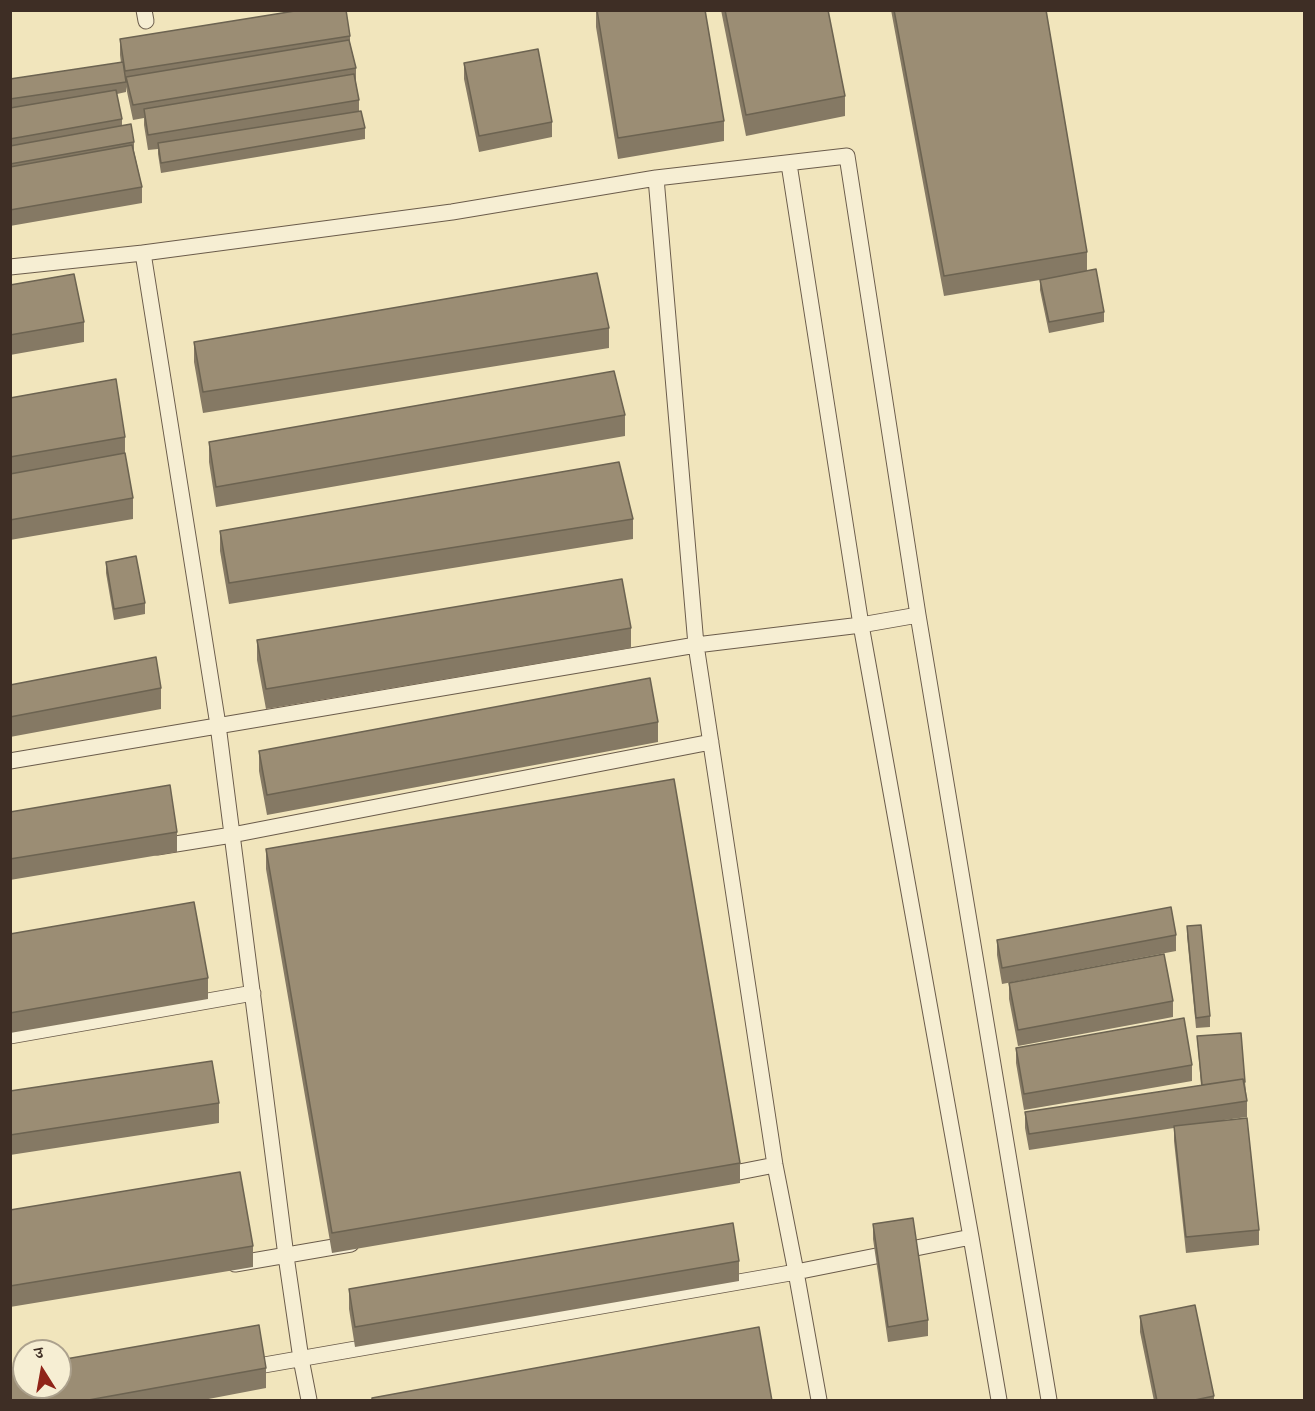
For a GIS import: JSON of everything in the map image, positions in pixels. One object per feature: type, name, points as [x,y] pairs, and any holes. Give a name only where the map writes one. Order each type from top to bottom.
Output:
[{"type":"lane","points":[[10,267],[143,254],[452,212],[656,178],[847,156],[918,615],[1049,1401]]},
{"type":"lane","points":[[789,164],[861,625],[999,1401]]},
{"type":"lane","points":[[656,178],[696,645],[775,1165],[819,1401]]},
{"type":"lane","points":[[143,254],[218,725],[286,1256],[309,1401]]},
{"type":"lane","points":[[10,761],[696,645],[861,625],[918,615]]},
{"type":"lane","points":[[139,850],[232,835],[711,742]]},
{"type":"lane","points":[[10,1036],[253,993]]},
{"type":"lane","points":[[705,1178],[775,1165]]},
{"type":"lane","points":[[230,1370],[796,1272],[971,1237]]},
{"type":"lane","points":[[220,1266],[368,1241]]},
{"type":"building","points":[[301,10],[346,10],[350,36],[125,71],[120,39]]},
{"type":"building","points":[[597,10],[705,10],[724,121],[618,138]]},
{"type":"building","points":[[725,10],[828,10],[845,96],[746,115]]},
{"type":"building","points":[[894,10],[1046,10],[1087,252],[944,276]]},
{"type":"building","points":[[349,40],[356,68],[133,105],[126,77]]},
{"type":"building","points":[[538,49],[552,122],[479,136],[464,63]]},
{"type":"building","points":[[123,62],[126,82],[10,99],[10,79]]},
{"type":"building","points":[[354,74],[359,100],[148,135],[144,109]]},
{"type":"building","points":[[116,90],[122,119],[10,139],[10,108]]},
{"type":"building","points":[[361,111],[365,128],[161,163],[158,143]]},
{"type":"building","points":[[131,124],[134,142],[10,164],[10,146]]},
{"type":"building","points":[[132,145],[142,187],[10,210],[10,167]]},
{"type":"building","points":[[1096,269],[1104,312],[1049,322],[1040,280]]},
{"type":"building","points":[[597,273],[609,328],[203,392],[194,342]]},
{"type":"building","points":[[74,274],[84,322],[10,335],[10,285]]},
{"type":"building","points":[[614,371],[625,415],[216,487],[209,442]]},
{"type":"building","points":[[116,379],[125,437],[10,457],[10,398]]},
{"type":"building","points":[[125,453],[133,498],[10,520],[10,474]]},
{"type":"building","points":[[619,462],[633,519],[229,583],[220,531]]},
{"type":"building","points":[[136,556],[145,603],[114,609],[106,562]]},
{"type":"building","points":[[622,579],[631,628],[266,689],[257,640]]},
{"type":"building","points":[[156,657],[161,688],[10,717],[10,685]]},
{"type":"building","points":[[650,678],[658,722],[267,795],[259,751]]},
{"type":"building","points":[[674,779],[740,1163],[332,1233],[266,849]]},
{"type":"building","points":[[170,785],[177,832],[10,859],[10,812]]},
{"type":"building","points":[[194,902],[208,978],[10,1013],[10,934]]},
{"type":"building","points":[[1171,907],[1176,935],[1002,968],[997,940]]},
{"type":"building","points":[[1201,925],[1210,1016],[1196,1018],[1187,926]]},
{"type":"building","points":[[1164,954],[1173,1001],[1018,1030],[1009,983]]},
{"type":"building","points":[[1184,1018],[1192,1065],[1024,1094],[1016,1048]]},
{"type":"building","points":[[1241,1033],[1245,1082],[1243,1079],[1202,1085],[1197,1036]]},
{"type":"building","points":[[212,1061],[219,1103],[10,1135],[10,1091]]},
{"type":"building","points":[[1243,1079],[1247,1101],[1029,1134],[1025,1112]]},
{"type":"building","points":[[1247,1118],[1259,1230],[1186,1237],[1174,1126]]},
{"type":"building","points":[[240,1172],[253,1246],[10,1286],[10,1210]]},
{"type":"building","points":[[913,1218],[928,1320],[888,1327],[873,1224]]},
{"type":"building","points":[[733,1223],[739,1261],[355,1327],[349,1289]]},
{"type":"building","points":[[1195,1305],[1214,1396],[1190,1401],[1157,1401],[1140,1316]]},
{"type":"building","points":[[259,1325],[266,1368],[83,1401],[10,1401],[10,1369],[12,1369],[12,1399],[72,1399],[72,1358]]},
{"type":"building","points":[[759,1327],[772,1401],[372,1401],[372,1398]]}]
